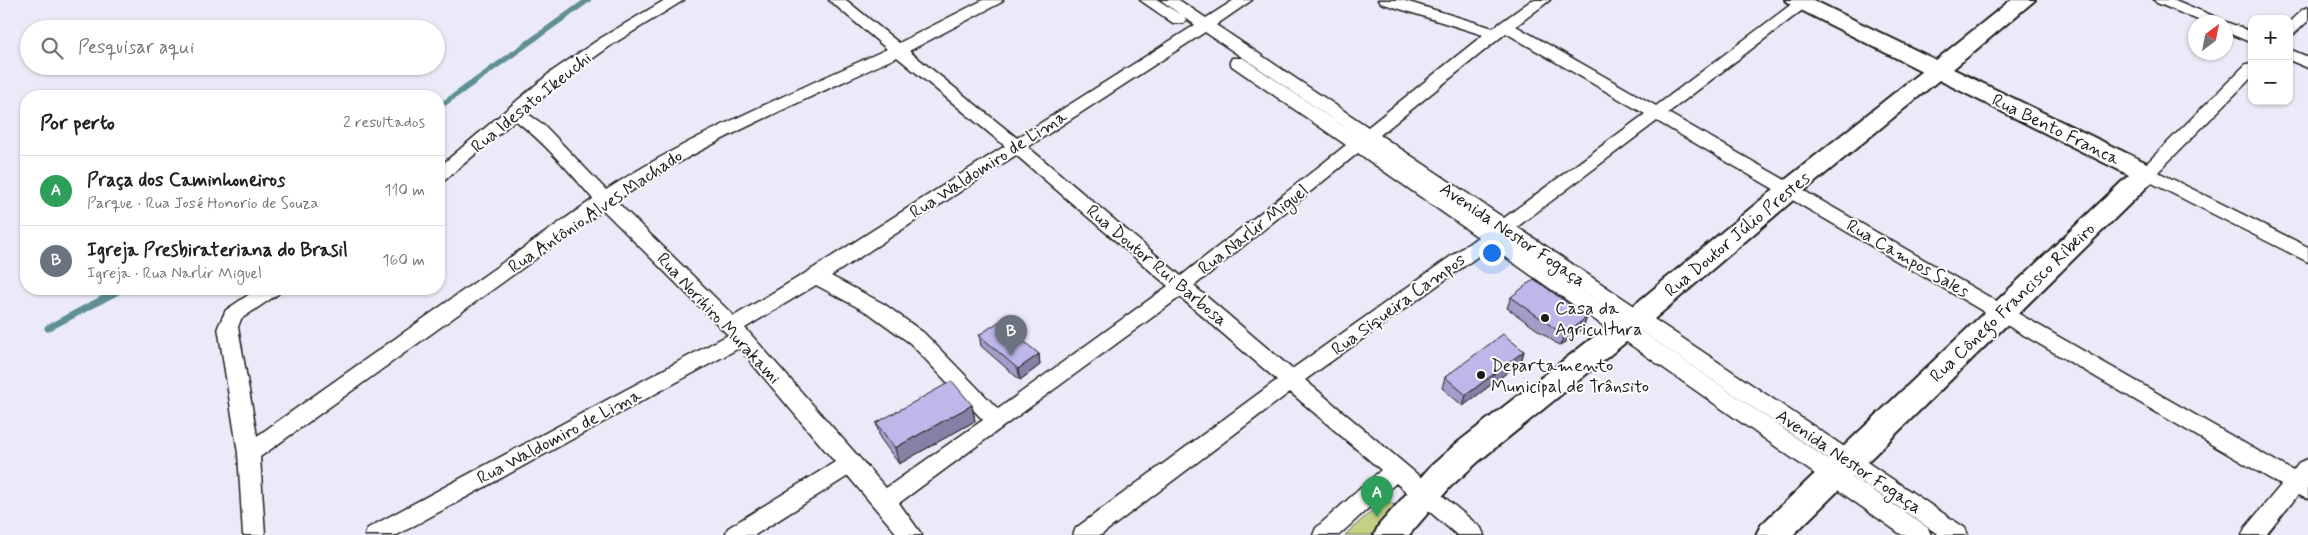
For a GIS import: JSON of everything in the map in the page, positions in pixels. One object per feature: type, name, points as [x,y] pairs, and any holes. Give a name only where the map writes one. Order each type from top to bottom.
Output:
[{"type":"main road","name":"Rua Doutor Júlio Prestes","points":[[1390,535],[1426,494],[1468,452],[1630,324],[1789,190],[2024,0]]},
{"type":"main road","name":"Rua Bento Franca","points":[[1802,1],[2146,173]]},
{"type":"main road","name":"Rua Cônego Francisco Ribeiro","points":[[1772,535],[2146,173]]},
{"type":"street","name":"Rua Idesato Ikeuchi","points":[[445,171],[556,76],[607,41],[676,0]]},
{"type":"street","name":"Rua Doutor Rui Barbosa","points":[[837,0],[1016,146],[1397,469],[1472,535]]},
{"type":"street","name":"Rua Antônio Alves Machado","points":[[249,453],[604,200],[654,167],[701,142],[898,50],[995,0]]},
{"type":"street","name":"Avenida Nestor Fogaça","points":[[1148,0],[1201,28]]},
{"type":"street","name":"Avenida Nestor Fogaça","points":[[1169,0],[1201,28],[1271,77],[1840,468],[1957,535]]},
{"type":"street","name":"Rua Waldomiro de Lima","points":[[376,535],[736,332],[816,276],[1244,0]]},
{"type":"street","name":"Rua Campos Sales","points":[[1386,0],[1501,30],[1658,112],[1789,190],[2002,312],[2304,480]]},
{"type":"street","name":"Rua Narlir Miguel","points":[[884,500],[1181,286],[1501,30],[1542,0]]},
{"type":"street","points":[[2162,0],[2198,15]]},
{"type":"street","name":"Rua Siqueira Campos","points":[[1084,535],[1291,380],[1497,233],[1802,1]]},
{"type":"street","points":[[2293,27],[2308,12]]},
{"type":"street","points":[[2233,30],[2248,36]]},
{"type":"street","points":[[2293,56],[2308,63]]},
{"type":"street","name":"Rua Cônego Francisco Ribeiro","points":[[2146,173],[2248,72]]},
{"type":"street","name":"Rua Norihiro Murakami","points":[[515,112],[552,143],[604,200],[690,283],[736,332],[850,464],[884,500],[911,535]]},
{"type":"street","name":"Rua Bento Franca","points":[[2146,173],[2308,255]]},
{"type":"street","points":[[816,276],[877,309],[917,338],[996,421]]},
{"type":"street","points":[[254,535],[249,453],[228,327],[233,315],[262,295]]},
{"type":"street","points":[[736,535],[850,464]]},
{"type":"street","name":"Avenida Nestor Fogaça","points":[[1840,468],[1920,535]]},
{"type":"street","points":[[1324,535],[1397,469]]},
{"type":"street","points":[[2253,535],[2304,480]]},
{"type":"green space","points":[[1385,499],[1396,506],[1374,535],[1345,535]]},
{"type":"building","points":[[1534,279],[1587,317],[1564,335],[1511,297]]},
{"type":"building","points":[[1000,321],[1039,354],[1018,369],[979,335]]},
{"type":"building","name":"Departamento Municipal de Trânsito","points":[[1503,334],[1524,351],[1466,395],[1445,377]]},
{"type":"building","points":[[952,381],[972,405],[895,448],[876,423]]},
{"type":"waterway","points":[[445,103],[588,0]]},
{"type":"waterway","points":[[48,328],[111,295]]},
{"type":"place","name":"Casa da Agricultura","points":[[1545,318]]},
{"type":"place","name":"Igreja Presbirateriana do Brasil","points":[[1011,356]]},
{"type":"place","name":"Departamento Municipal de Trânsito","points":[[1481,375]]},
{"type":"place","name":"Praça dos Caminhoneiros","points":[[1377,517]]}]
